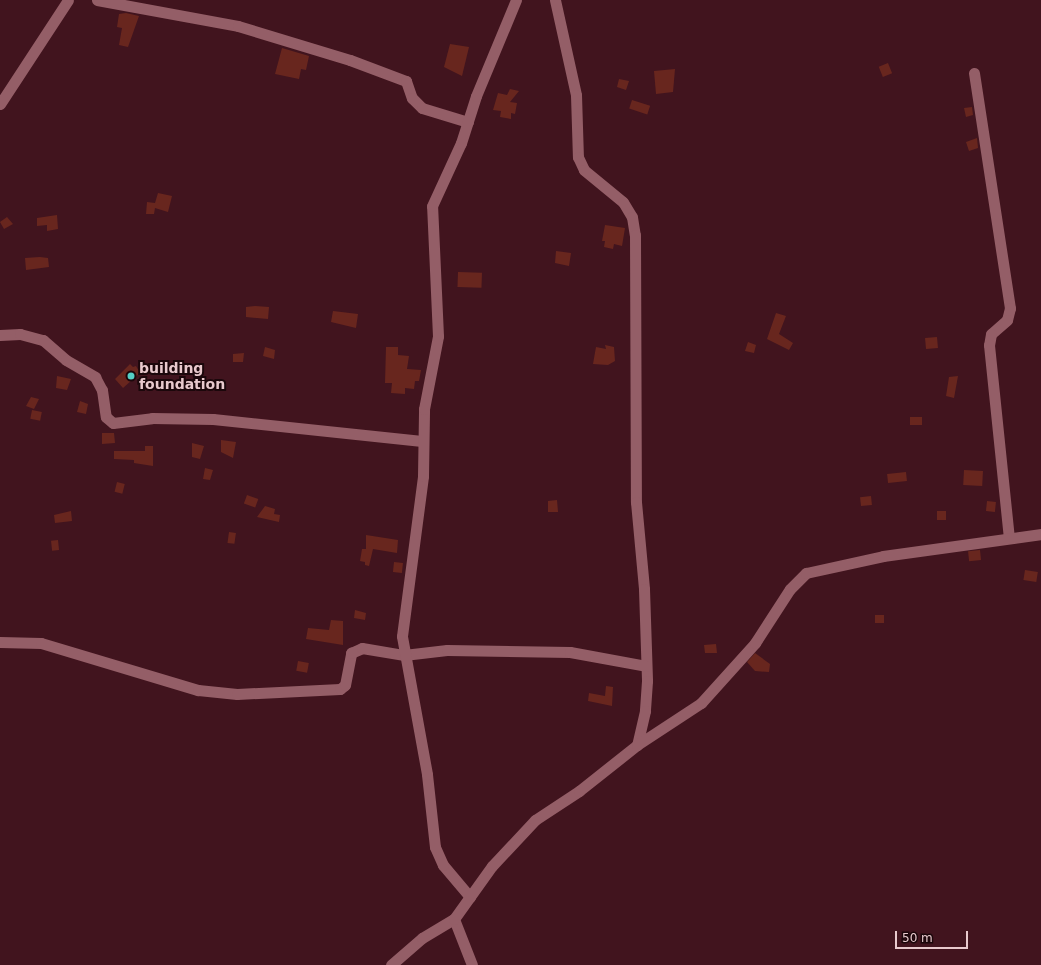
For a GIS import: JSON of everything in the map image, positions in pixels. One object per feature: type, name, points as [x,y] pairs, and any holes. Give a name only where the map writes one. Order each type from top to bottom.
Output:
[{"type":"street","points":[[0,104],[68,0]]},
{"type":"street","points":[[97,0],[238,26],[350,60],[406,80],[412,98],[422,108],[468,122]]},
{"type":"street","points":[[470,897],[438,856],[427,774],[404,655],[403,618],[423,476],[422,441],[426,393],[438,336],[432,206],[468,122],[516,0]]},
{"type":"street","points":[[555,0],[576,95],[578,157],[584,170],[623,202],[632,217],[635,231],[636,502],[644,589],[646,666],[645,711],[637,745]]},
{"type":"street","points":[[974,73],[1010,308],[1007,320],[991,334],[989,345],[1009,537]]},
{"type":"street","points":[[0,335],[20,334],[43,340],[66,360],[95,377],[102,390],[106,418],[113,423],[152,418],[213,419],[422,441]]},
{"type":"street","points":[[391,965],[422,938],[454,919],[509,846],[535,820],[579,792],[637,745],[700,703],[718,687],[755,643],[790,590],[806,573],[883,556],[1009,537],[1041,534]]},
{"type":"street","points":[[0,642],[41,643],[186,687],[237,694],[335,691],[345,685],[353,650],[368,648],[404,655],[447,650],[570,652],[646,666]]},
{"type":"street","points":[[454,919],[472,965]]},
{"type":"building","points":[[126,13],[139,16],[128,47],[119,45],[122,28],[117,27],[119,14]]},
{"type":"building","points":[[450,44],[469,47],[462,76],[444,67]]},
{"type":"building","points":[[282,48],[309,56],[306,70],[301,69],[299,79],[275,74]]},
{"type":"building","points":[[888,63],[892,73],[883,77],[879,67]]},
{"type":"building","points":[[675,69],[673,92],[656,94],[654,71]]},
{"type":"building","points":[[619,79],[629,81],[626,90],[617,87]]},
{"type":"building","points":[[510,89],[519,91],[510,102],[517,103],[515,114],[511,113],[511,119],[500,117],[501,111],[493,110],[498,93],[507,95]]},
{"type":"building","points":[[632,100],[650,106],[647,114],[629,109]]},
{"type":"building","points":[[972,107],[973,115],[966,117],[964,108]]},
{"type":"building","points":[[977,138],[978,148],[969,151],[966,142]]},
{"type":"building","points":[[158,193],[172,196],[168,212],[155,208],[154,214],[146,214],[147,202],[155,203]]},
{"type":"building","points":[[57,215],[58,229],[47,231],[47,225],[37,226],[37,218]]},
{"type":"building","points":[[7,217],[13,224],[4,229],[0,222]]},
{"type":"building","points":[[605,225],[625,228],[622,246],[614,244],[613,249],[604,247],[605,241],[602,241]]},
{"type":"building","points":[[556,251],[571,253],[569,266],[555,263]]},
{"type":"building","points":[[25,258],[48,258],[49,267],[26,270]]},
{"type":"building","points":[[458,272],[482,273],[481,288],[457,287]]},
{"type":"building","points":[[246,307],[269,307],[268,319],[246,317]]},
{"type":"building","points":[[333,311],[358,314],[356,328],[331,322]]},
{"type":"building","points":[[776,313],[786,316],[779,334],[793,343],[789,350],[767,339]]},
{"type":"building","points":[[937,337],[938,348],[926,349],[925,338]]},
{"type":"building","points":[[748,342],[756,345],[754,353],[745,351]]},
{"type":"building","points":[[605,345],[614,347],[615,361],[608,365],[593,364],[596,347],[606,349]]},
{"type":"building","points":[[265,347],[275,350],[274,359],[263,356]]},
{"type":"building","points":[[386,347],[398,347],[398,355],[409,356],[407,369],[421,370],[419,381],[415,381],[414,389],[405,388],[405,394],[391,393],[392,383],[385,383]]},
{"type":"building","points":[[244,353],[243,362],[233,362],[233,354]]},
{"type":"building","points":[[130,364],[133,367],[136,366],[140,373],[123,388],[115,379]]},
{"type":"building","points":[[57,376],[71,379],[67,390],[56,388]]},
{"type":"building","points":[[958,376],[954,398],[946,396],[949,377]]},
{"type":"building","points":[[31,397],[39,399],[34,409],[26,406]]},
{"type":"building","points":[[80,401],[88,404],[86,414],[77,412]]},
{"type":"building","points":[[32,410],[42,412],[40,421],[30,419]]},
{"type":"building","points":[[910,417],[922,417],[922,425],[910,425]]},
{"type":"building","points":[[102,433],[114,433],[115,443],[102,444]]},
{"type":"building","points":[[221,440],[236,442],[233,458],[221,452]]},
{"type":"building","points":[[192,443],[204,446],[200,459],[192,457]]},
{"type":"building","points":[[145,446],[153,446],[153,466],[134,463],[134,460],[114,459],[114,451],[145,451]]},
{"type":"building","points":[[205,468],[213,470],[210,480],[203,479]]},
{"type":"building","points":[[964,470],[983,471],[982,486],[963,485]]},
{"type":"building","points":[[906,472],[907,481],[888,483],[887,474]]},
{"type":"building","points":[[117,482],[125,484],[122,494],[115,492]]},
{"type":"building","points":[[247,495],[258,499],[255,508],[244,503]]},
{"type":"building","points":[[871,496],[872,505],[861,506],[860,497]]},
{"type":"building","points":[[557,500],[558,512],[548,512],[548,501]]},
{"type":"building","points":[[987,501],[996,502],[995,512],[986,511]]},
{"type":"building","points":[[265,506],[275,509],[274,514],[280,515],[279,522],[257,517]]},
{"type":"building","points":[[71,511],[72,521],[55,523],[54,515]]},
{"type":"building","points":[[937,511],[946,511],[946,520],[937,520]]},
{"type":"building","points":[[229,532],[236,533],[234,544],[227,543]]},
{"type":"building","points":[[366,535],[398,540],[397,553],[373,549],[369,566],[365,565],[365,562],[360,561],[362,549],[366,549]]},
{"type":"building","points":[[58,540],[59,550],[52,551],[51,541]]},
{"type":"building","points":[[980,550],[981,560],[969,561],[968,551]]},
{"type":"building","points":[[394,562],[403,563],[402,573],[393,572]]},
{"type":"building","points":[[1025,570],[1038,572],[1036,582],[1023,580]]},
{"type":"building","points":[[355,610],[366,613],[365,620],[354,618]]},
{"type":"building","points":[[875,615],[884,615],[884,623],[875,623]]},
{"type":"building","points":[[331,620],[343,621],[343,645],[306,639],[308,628],[329,630]]},
{"type":"building","points":[[716,644],[717,653],[705,653],[704,645]]},
{"type":"building","points":[[755,653],[770,664],[769,672],[755,671],[747,662]]},
{"type":"building","points":[[298,661],[309,663],[307,673],[296,671]]},
{"type":"building","points":[[606,686],[613,687],[612,706],[588,701],[589,693],[605,696]]},
{"type":"place","name":"building foundation","points":[[131,376]]}]
